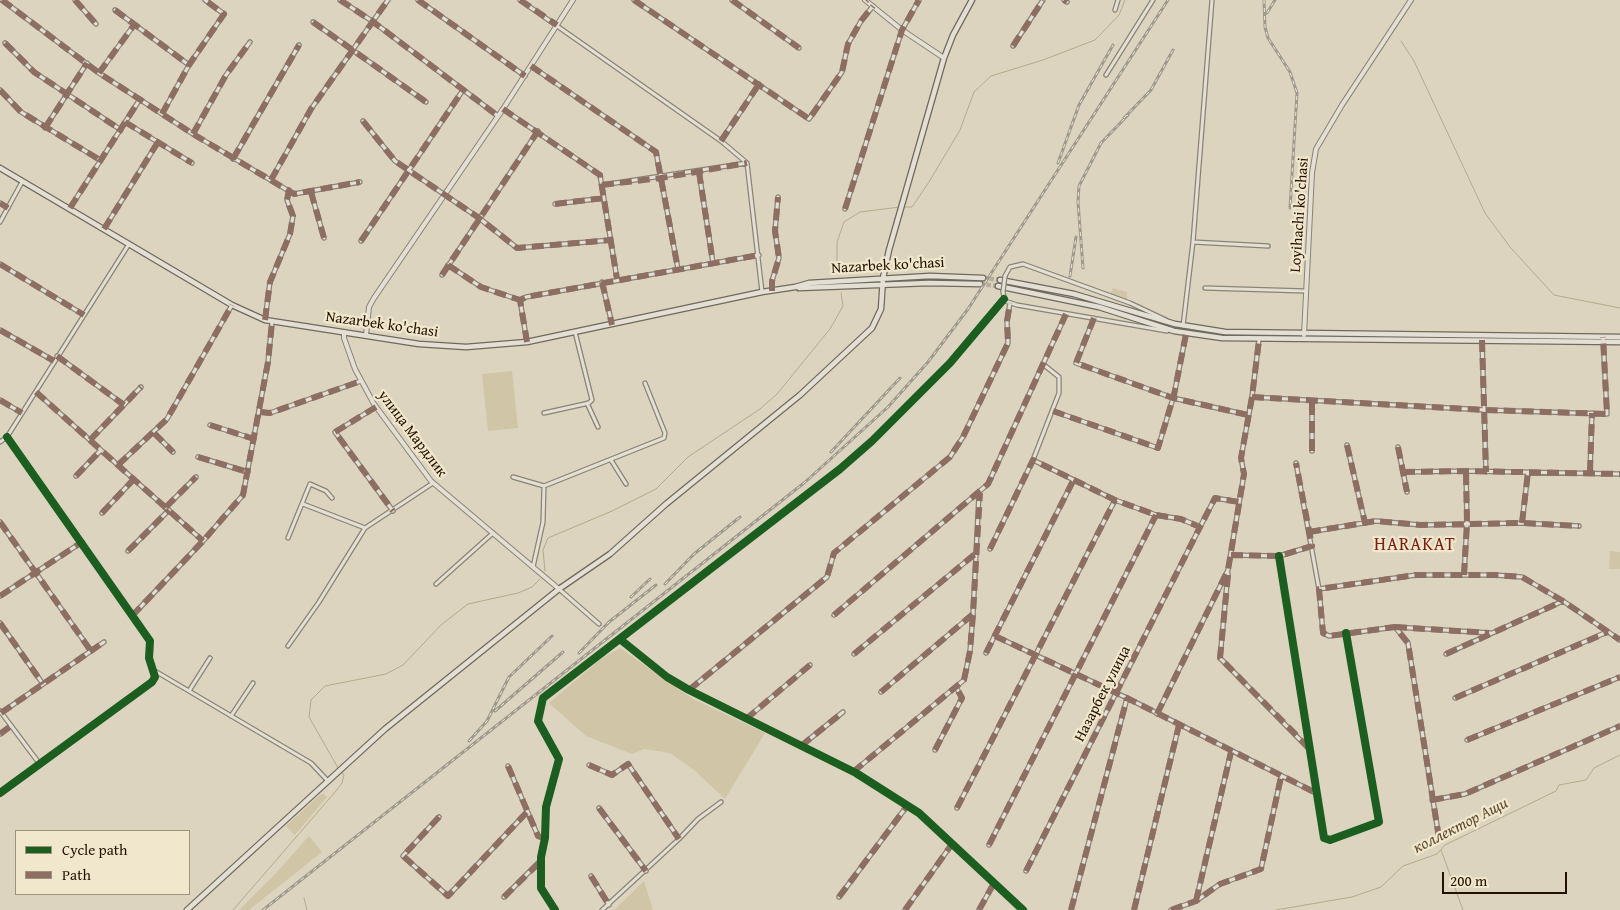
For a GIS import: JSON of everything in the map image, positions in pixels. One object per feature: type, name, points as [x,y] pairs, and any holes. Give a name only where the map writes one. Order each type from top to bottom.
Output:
[{"type":"main road","points":[[187,910],[344,764],[559,588],[610,554],[666,504],[800,395],[863,338],[878,318],[884,284],[883,278],[899,213],[944,58],[953,35],[972,0]]},
{"type":"main road","name":"Nazarbek ko'chasi","points":[[0,168],[232,305],[265,320],[454,346],[527,342],[809,283],[883,278],[955,276],[983,278]]},
{"type":"main road","points":[[1000,280],[1074,294],[1183,326],[1224,332],[1304,337],[1482,340],[1603,339],[1620,337]]},
{"type":"main road","name":"Nazarbek ko'chasi","points":[[795,287],[884,284],[980,284]]},
{"type":"main road","points":[[998,286],[1090,305],[1186,334],[1258,340],[1304,337],[1603,339],[1620,342]]},
{"type":"street","points":[[2,0],[99,73],[193,134],[294,194],[360,182]]},
{"type":"street","points":[[75,0],[96,24]]},
{"type":"street","points":[[162,114],[189,65],[224,14],[212,2],[205,0]]},
{"type":"street","points":[[340,0],[372,21],[498,116]]},
{"type":"street","points":[[271,180],[311,109],[388,0]]},
{"type":"street","points":[[418,0],[525,76]]},
{"type":"street","points":[[520,0],[721,141],[748,163],[762,292]]},
{"type":"street","points":[[366,335],[371,303],[525,76],[573,0]]},
{"type":"street","points":[[634,0],[809,119],[842,72],[848,44],[861,21],[874,6]]},
{"type":"street","points":[[732,0],[799,48]]},
{"type":"street","points":[[866,0],[902,30],[944,58]]},
{"type":"street","points":[[845,208],[902,30],[919,0]]},
{"type":"street","points":[[1012,46],[1043,0]]},
{"type":"street","points":[[1115,10],[1118,0]]},
{"type":"street","points":[[1106,76],[1153,0]]},
{"type":"street","points":[[1183,326],[1193,242],[1212,0]]},
{"type":"street","name":"Loyihachi ko'chasi","points":[[1304,337],[1312,173],[1316,149],[1342,105],[1411,0]]},
{"type":"street","points":[[115,10],[189,65]]},
{"type":"street","points":[[313,22],[426,102]]},
{"type":"street","points":[[99,73],[134,25]]},
{"type":"street","points":[[193,134],[226,75],[250,42]]},
{"type":"street","points":[[4,43],[34,72],[120,130]]},
{"type":"street","points":[[233,158],[298,46]]},
{"type":"street","points":[[45,128],[87,63]]},
{"type":"street","points":[[531,66],[656,152],[678,269]]},
{"type":"street","points":[[721,141],[759,84]]},
{"type":"street","points":[[0,90],[21,112],[100,160]]},
{"type":"street","points":[[361,241],[463,90]]},
{"type":"street","points":[[70,208],[140,99]]},
{"type":"street","points":[[503,109],[538,131],[600,175],[617,279]]},
{"type":"street","points":[[363,121],[395,161],[479,218],[517,248],[611,240]]},
{"type":"street","points":[[125,122],[192,163]]},
{"type":"street","points":[[442,274],[538,131]]},
{"type":"street","points":[[104,229],[158,142]]},
{"type":"street","points":[[602,185],[661,178],[748,163]]},
{"type":"street","points":[[699,172],[713,263]]},
{"type":"street","points":[[0,222],[23,181]]},
{"type":"street","points":[[265,320],[270,282],[290,234],[293,216],[287,200],[289,190]]},
{"type":"street","points":[[311,192],[324,238]]},
{"type":"street","points":[[772,291],[772,281],[779,258],[775,230],[778,197]]},
{"type":"street","points":[[555,204],[604,198]]},
{"type":"street","points":[[0,203],[8,208]]},
{"type":"street","points":[[1193,242],[1268,246]]},
{"type":"street","points":[[0,442],[7,436],[36,392],[57,356],[130,244]]},
{"type":"street","points":[[448,265],[481,287],[520,300],[617,279],[759,255]]},
{"type":"street","points":[[0,264],[84,315]]},
{"type":"street","points":[[1174,331],[1010,303],[1004,299],[1005,276],[1010,267],[1023,264],[1130,304],[1175,324]]},
{"type":"street","points":[[602,282],[612,325]]},
{"type":"street","points":[[1205,288],[1305,291]]},
{"type":"street","points":[[555,910],[541,888],[541,861],[545,838],[546,807],[559,759],[538,721],[543,698],[613,643],[622,640],[760,529],[840,470],[872,441],[950,362],[1004,299]]},
{"type":"street","points":[[520,300],[527,342]]},
{"type":"street","points":[[689,690],[827,577],[834,553],[950,457],[963,437],[1008,342],[1010,303]]},
{"type":"street","points":[[118,465],[167,419],[232,305]]},
{"type":"street","points":[[834,615],[980,493],[988,484],[1066,314]]},
{"type":"street","points":[[1094,318],[1076,364],[1173,398],[1248,415]]},
{"type":"street","points":[[132,616],[203,541],[243,495],[260,412],[272,322]]},
{"type":"street","points":[[0,330],[54,361]]},
{"type":"street","name":"улица Мардлик","points":[[344,332],[344,338],[361,381],[376,407],[433,483],[559,588]]},
{"type":"street","points":[[544,413],[587,404],[592,400],[575,332]]},
{"type":"street","points":[[1053,411],[1158,448],[1173,398],[1186,334]]},
{"type":"street","points":[[1252,397],[1486,410],[1606,414],[1603,339]]},
{"type":"street","points":[[1258,340],[1252,397],[1241,458],[1244,474],[1228,570],[1220,658],[1309,748]]},
{"type":"street","points":[[1482,340],[1486,410],[1486,472]]},
{"type":"street","points":[[57,356],[124,405]]},
{"type":"street","points":[[990,549],[1033,460],[1059,392],[1059,377],[1044,365]]},
{"type":"street","points":[[260,412],[270,413],[361,381]]},
{"type":"street","points":[[512,477],[544,486],[611,460],[665,436],[645,383]]},
{"type":"street","points":[[90,440],[141,387]]},
{"type":"street","points":[[36,392],[203,541]]},
{"type":"street","points":[[0,400],[22,413]]},
{"type":"street","points":[[1312,401],[1312,451]]},
{"type":"street","points":[[587,404],[598,427]]},
{"type":"street","points":[[376,407],[335,432],[393,511]]},
{"type":"street","points":[[1590,472],[1592,413]]},
{"type":"street","points":[[210,425],[254,439]]},
{"type":"street","points":[[154,433],[173,452]]},
{"type":"street","points":[[7,436],[150,641],[149,658],[155,672],[311,763],[327,780]]},
{"type":"street","points":[[1347,445],[1365,523]]},
{"type":"street","points":[[1398,447],[1407,492]]},
{"type":"street","points":[[76,476],[101,450]]},
{"type":"street","points":[[198,457],[248,472]]},
{"type":"street","points":[[611,460],[626,484]]},
{"type":"street","points":[[1033,460],[1115,500],[1156,515],[1181,519],[1200,527]]},
{"type":"street","points":[[1296,463],[1319,589],[1323,634],[1329,636],[1395,628],[1492,633]]},
{"type":"street","points":[[1464,575],[1467,523],[1466,470]]},
{"type":"street","points":[[1403,472],[1466,470],[1620,474]]},
{"type":"street","points":[[1522,524],[1528,472]]},
{"type":"street","points":[[128,551],[196,477]]},
{"type":"street","points":[[102,513],[134,479]]},
{"type":"street","points":[[986,653],[1073,481]]},
{"type":"street","points":[[288,646],[319,602],[365,528],[433,483]]},
{"type":"street","points":[[288,538],[310,484],[326,491],[332,498]]},
{"type":"street","points":[[533,567],[544,516],[544,486]]},
{"type":"street","points":[[853,772],[964,680],[970,651],[980,493]]},
{"type":"street","name":"Назарбек улица","points":[[1026,871],[1216,498],[1239,502]]},
{"type":"street","points":[[957,808],[1115,500]]},
{"type":"street","points":[[303,504],[365,528]]},
{"type":"street","points":[[989,845],[1156,515]]},
{"type":"street","points":[[0,522],[91,652]]},
{"type":"street","points":[[1309,532],[1365,523],[1579,526]]},
{"type":"street","points":[[436,584],[493,533]]},
{"type":"street","points":[[0,596],[34,571],[82,542]]},
{"type":"street","points":[[1231,555],[1279,556],[1312,546]]},
{"type":"street","points":[[854,654],[975,554]]},
{"type":"street","points":[[1279,556],[1324,838],[1330,840],[1380,822],[1346,633]]},
{"type":"street","points":[[1157,714],[1228,570]]},
{"type":"street","points":[[1319,589],[1416,575],[1522,578],[1564,601],[1620,640]]},
{"type":"street","points":[[559,588],[599,624]]},
{"type":"street","points":[[1446,654],[1564,601]]},
{"type":"street","points":[[881,692],[973,614]]},
{"type":"street","points":[[0,623],[43,684]]},
{"type":"street","points":[[1395,628],[1408,643],[1439,838]]},
{"type":"street","points":[[1455,698],[1608,632]]},
{"type":"street","points":[[995,636],[1075,675],[1128,698],[1179,726],[1316,793]]},
{"type":"street","points":[[622,640],[667,677],[689,690],[853,772],[918,813],[1023,910]]},
{"type":"street","points":[[39,763],[1,712],[104,642]]},
{"type":"street","points":[[189,691],[210,658]]},
{"type":"street","points":[[746,719],[810,665]]},
{"type":"street","points":[[0,792],[152,682],[155,672]]},
{"type":"street","points":[[1467,740],[1620,677]]},
{"type":"street","points":[[232,716],[253,683]]},
{"type":"street","points":[[935,750],[962,698],[956,687]]},
{"type":"street","points":[[1072,910],[1128,698]]},
{"type":"street","points":[[801,746],[843,712]]},
{"type":"street","points":[[0,734],[11,726]]},
{"type":"street","points":[[1134,910],[1179,726]]},
{"type":"street","points":[[1432,800],[1465,794],[1620,726]]},
{"type":"street","points":[[1196,901],[1231,752]]},
{"type":"street","points":[[589,765],[612,775],[628,764],[679,839]]},
{"type":"street","points":[[508,766],[520,790],[538,836],[545,838]]},
{"type":"street","points":[[1171,910],[1196,901],[1220,884],[1260,869],[1281,777]]},
{"type":"street","points":[[602,910],[698,819],[721,802]]},
{"type":"street","points":[[839,897],[907,806]]},
{"type":"street","points":[[599,808],[646,870]]},
{"type":"street","points":[[440,817],[403,856],[448,896],[527,812]]},
{"type":"street","points":[[906,910],[952,844]]},
{"type":"street","points":[[504,897],[541,861]]},
{"type":"street","points":[[591,876],[609,905]]},
{"type":"street","points":[[979,910],[994,883]]},
{"type":"shaded area","points":[[1113,288],[1127,292],[1127,303],[1109,297]]},
{"type":"shaded area","points":[[512,371],[518,428],[488,431],[482,374]]},
{"type":"shaded area","points":[[1610,551],[1620,552],[1620,569],[1609,569]]},
{"type":"shaded area","points":[[620,648],[693,699],[765,733],[725,799],[694,770],[670,753],[644,749],[632,754],[586,736],[549,703],[601,659]]},
{"type":"shaded area","points":[[322,793],[327,797],[295,835],[286,826]]},
{"type":"shaded area","points":[[309,836],[322,852],[249,910],[239,910],[277,872]]},
{"type":"shaded area","points":[[644,881],[653,910],[614,910],[615,909]]},
{"type":"waterway","points":[[904,207],[912,207],[929,182],[960,130],[974,92],[991,76],[1043,60],[1095,40],[1119,15],[1125,0]]},
{"type":"waterway","points":[[1401,41],[1414,61],[1485,213],[1510,247],[1554,295],[1620,308]]},
{"type":"waterway","points":[[837,266],[837,242],[844,222],[860,212],[900,207]]},
{"type":"waterway","points":[[545,571],[543,550],[548,538],[612,511],[656,489],[688,457],[760,409],[777,394],[830,329],[843,306],[841,293]]},
{"type":"waterway","points":[[338,768],[309,717],[311,700],[325,686],[386,674],[403,665],[441,625],[468,604],[518,593],[532,587],[540,579]]},
{"type":"waterway","name":"коллектор Ащи","points":[[1276,910],[1352,897],[1381,887],[1403,866],[1437,854],[1445,845],[1556,791],[1559,785],[1586,780],[1594,768],[1620,755]]},
{"type":"waterway","points":[[233,910],[336,791],[342,783],[344,775],[341,771]]},
{"type":"waterway","points":[[1441,850],[1463,910]]},
{"type":"waterway","points":[[304,898],[307,910]]},
{"type":"tunnel","points":[[983,278],[1000,280]]},
{"type":"tunnel","points":[[980,284],[998,286]]},
{"type":"railway","points":[[263,910],[804,483],[888,407],[928,362],[968,309],[1168,0]]},
{"type":"railway","points":[[1264,0],[1265,27],[1268,38],[1290,72],[1297,93],[1290,208]]},
{"type":"railway","points":[[1267,13],[1275,0]]},
{"type":"railway","points":[[1058,163],[1079,105],[1113,45]]},
{"type":"railway","points":[[1124,118],[1151,90],[1173,50]]},
{"type":"railway","points":[[1083,268],[1078,202],[1079,186],[1101,143],[1128,115]]},
{"type":"railway","points":[[1070,276],[1076,237]]},
{"type":"railway","points":[[831,452],[900,378]]},
{"type":"railway","points":[[665,584],[694,554],[740,517]]},
{"type":"railway","points":[[631,597],[650,579]]},
{"type":"railway","points":[[579,653],[609,622],[656,585]]},
{"type":"railway","points":[[469,741],[487,721],[509,677],[552,636]]},
{"type":"railway","points":[[495,711],[563,652]]},
{"type":"marked path","points":[[2,0],[99,73],[193,134],[294,194],[360,182]]},
{"type":"marked path","points":[[75,0],[96,24]]},
{"type":"marked path","points":[[162,114],[189,65],[224,14],[205,0]]},
{"type":"marked path","points":[[340,0],[372,21],[498,116]]},
{"type":"marked path","points":[[271,180],[311,109],[388,0]]},
{"type":"marked path","points":[[418,0],[525,76]]},
{"type":"marked path","points":[[520,0],[557,25]]},
{"type":"marked path","points":[[634,0],[809,119],[842,72],[848,44],[861,21],[873,6]]},
{"type":"marked path","points":[[732,0],[799,48]]},
{"type":"marked path","points":[[845,209],[902,30],[919,0]]},
{"type":"marked path","points":[[1013,46],[1043,0]]},
{"type":"marked path","points":[[115,10],[189,65]]},
{"type":"marked path","points":[[313,22],[426,102]]},
{"type":"marked path","points":[[99,73],[134,25]]},
{"type":"marked path","points":[[193,134],[226,75],[250,42]]},
{"type":"marked path","points":[[5,43],[34,72],[121,130]]},
{"type":"marked path","points":[[233,159],[299,45]]},
{"type":"marked path","points":[[45,128],[87,63]]},
{"type":"marked path","points":[[531,66],[656,152],[678,269]]},
{"type":"marked path","points":[[721,141],[759,84]]},
{"type":"marked path","points":[[0,90],[21,112],[100,160]]},
{"type":"marked path","points":[[361,241],[463,90]]},
{"type":"marked path","points":[[70,208],[140,99]]},
{"type":"marked path","points":[[503,109],[600,175],[617,279]]},
{"type":"marked path","points":[[363,121],[395,161],[479,218],[517,248],[611,240]]},
{"type":"marked path","points":[[125,122],[192,163]]},
{"type":"marked path","points":[[442,275],[538,131]]},
{"type":"marked path","points":[[104,229],[158,142]]},
{"type":"marked path","points":[[602,185],[661,178],[747,163]]},
{"type":"marked path","points":[[699,172],[713,263]]},
{"type":"marked path","points":[[265,320],[270,282],[290,234],[293,216],[287,200],[289,190]]},
{"type":"marked path","points":[[311,192],[324,238]]},
{"type":"marked path","points":[[772,291],[772,281],[779,258],[775,231],[778,197]]},
{"type":"marked path","points":[[555,204],[604,198]]},
{"type":"marked path","points":[[0,203],[8,208]]},
{"type":"marked path","points":[[527,342],[520,300],[526,297],[759,255]]},
{"type":"marked path","points":[[0,264],[84,315]]},
{"type":"marked path","points":[[448,265],[481,287],[520,300]]},
{"type":"marked path","points":[[602,282],[612,325]]},
{"type":"marked path","points":[[689,690],[827,577],[834,553],[950,457],[963,437],[1008,343],[1007,321],[1010,303]]},
{"type":"marked path","points":[[118,465],[167,419],[232,305]]},
{"type":"marked path","points":[[834,615],[988,484],[1066,314]]},
{"type":"marked path","points":[[1094,318],[1076,363],[1173,398],[1248,415]]},
{"type":"marked path","points":[[132,616],[203,541],[243,495],[268,362],[272,322]]},
{"type":"marked path","points":[[0,330],[54,361]]},
{"type":"marked path","points":[[1053,411],[1158,448],[1174,395],[1186,334]]},
{"type":"marked path","points":[[1252,397],[1486,410],[1607,414],[1603,337]]},
{"type":"marked path","points":[[1157,714],[1228,570],[1244,474],[1241,458],[1252,397],[1259,340]]},
{"type":"marked path","points":[[1482,340],[1486,472]]},
{"type":"marked path","points":[[57,356],[124,405]]},
{"type":"marked path","points":[[260,412],[270,413],[361,381]]},
{"type":"marked path","points":[[90,440],[141,387]]},
{"type":"marked path","points":[[36,392],[203,541]]},
{"type":"marked path","points":[[0,400],[22,413]]},
{"type":"marked path","points":[[1312,401],[1312,451]]},
{"type":"marked path","points":[[376,407],[335,432],[393,511]]},
{"type":"marked path","points":[[1590,472],[1592,413]]},
{"type":"marked path","points":[[210,425],[254,439]]},
{"type":"marked path","points":[[154,433],[173,452]]},
{"type":"marked path","points":[[1347,445],[1365,523]]},
{"type":"marked path","points":[[1398,447],[1407,492]]},
{"type":"marked path","points":[[76,476],[101,450]]},
{"type":"marked path","points":[[198,457],[248,472]]},
{"type":"marked path","points":[[990,549],[1033,460],[1115,500],[1156,515],[1181,519],[1200,527],[1215,498],[1239,502]]},
{"type":"marked path","points":[[1231,555],[1279,556],[1312,546],[1296,463]]},
{"type":"marked path","points":[[1403,472],[1466,471],[1620,474]]},
{"type":"marked path","points":[[1464,575],[1467,523],[1466,471]]},
{"type":"marked path","points":[[1522,523],[1528,472]]},
{"type":"marked path","points":[[166,507],[196,477]]},
{"type":"marked path","points":[[102,513],[134,479]]},
{"type":"marked path","points":[[986,653],[1073,481]]},
{"type":"marked path","points":[[853,772],[964,680],[970,651],[980,493]]},
{"type":"marked path","points":[[957,808],[1115,500]]},
{"type":"marked path","points":[[128,551],[169,510]]},
{"type":"marked path","points":[[989,845],[1156,515]]},
{"type":"marked path","points":[[1309,532],[1376,521],[1421,525],[1522,523],[1579,526]]},
{"type":"marked path","points":[[0,522],[91,651]]},
{"type":"marked path","points":[[1026,871],[1200,527]]},
{"type":"marked path","points":[[0,596],[82,542]]},
{"type":"marked path","points":[[854,654],[975,554]]},
{"type":"marked path","points":[[1228,575],[1220,658],[1309,748]]},
{"type":"marked path","points":[[1439,838],[1408,643],[1395,627],[1329,636],[1323,633],[1319,589],[1416,575],[1522,577],[1563,601],[1620,640]]},
{"type":"marked path","points":[[1446,654],[1563,601]]},
{"type":"marked path","points":[[881,692],[973,614]]},
{"type":"marked path","points":[[0,623],[43,684]]},
{"type":"marked path","points":[[1395,627],[1489,633]]},
{"type":"marked path","points":[[1455,698],[1608,632]]},
{"type":"marked path","points":[[995,636],[1127,698],[1316,793]]},
{"type":"marked path","points":[[1,713],[104,642]]},
{"type":"marked path","points":[[746,719],[810,665]]},
{"type":"marked path","points":[[1467,740],[1620,677]]},
{"type":"marked path","points":[[935,750],[962,698],[956,687]]},
{"type":"marked path","points":[[1071,910],[1127,698]]},
{"type":"marked path","points":[[801,746],[843,712]]},
{"type":"marked path","points":[[1134,910],[1179,725]]},
{"type":"marked path","points":[[0,734],[11,726]]},
{"type":"marked path","points":[[1432,800],[1465,794],[1620,726]]},
{"type":"marked path","points":[[1196,901],[1231,752]]},
{"type":"marked path","points":[[589,765],[612,775],[628,764],[679,839]]},
{"type":"marked path","points":[[508,766],[538,836],[545,838]]},
{"type":"marked path","points":[[1171,910],[1196,901],[1220,884],[1261,869],[1281,777]]},
{"type":"marked path","points":[[839,897],[907,806]]},
{"type":"marked path","points":[[599,808],[646,871]]},
{"type":"marked path","points":[[439,817],[403,856],[448,896],[527,812]]},
{"type":"marked path","points":[[905,910],[952,844]]},
{"type":"marked path","points":[[504,897],[541,861]]},
{"type":"marked path","points":[[591,876],[609,905]]},
{"type":"marked path","points":[[979,910],[994,883]]},
{"type":"cycle path","points":[[555,910],[541,888],[541,857],[545,838],[546,807],[559,759],[538,721],[543,698],[840,469],[872,441],[950,363],[1004,299]]},
{"type":"cycle path","points":[[0,793],[152,682],[155,677],[149,658],[150,641],[7,437]]},
{"type":"cycle path","points":[[1279,556],[1324,838],[1330,840],[1379,822],[1346,633]]},
{"type":"cycle path","points":[[621,640],[667,677],[689,690],[856,773],[919,813],[1023,910]]},
{"type":"district","name":"HARAKAT","points":[[1415,545]]}]
